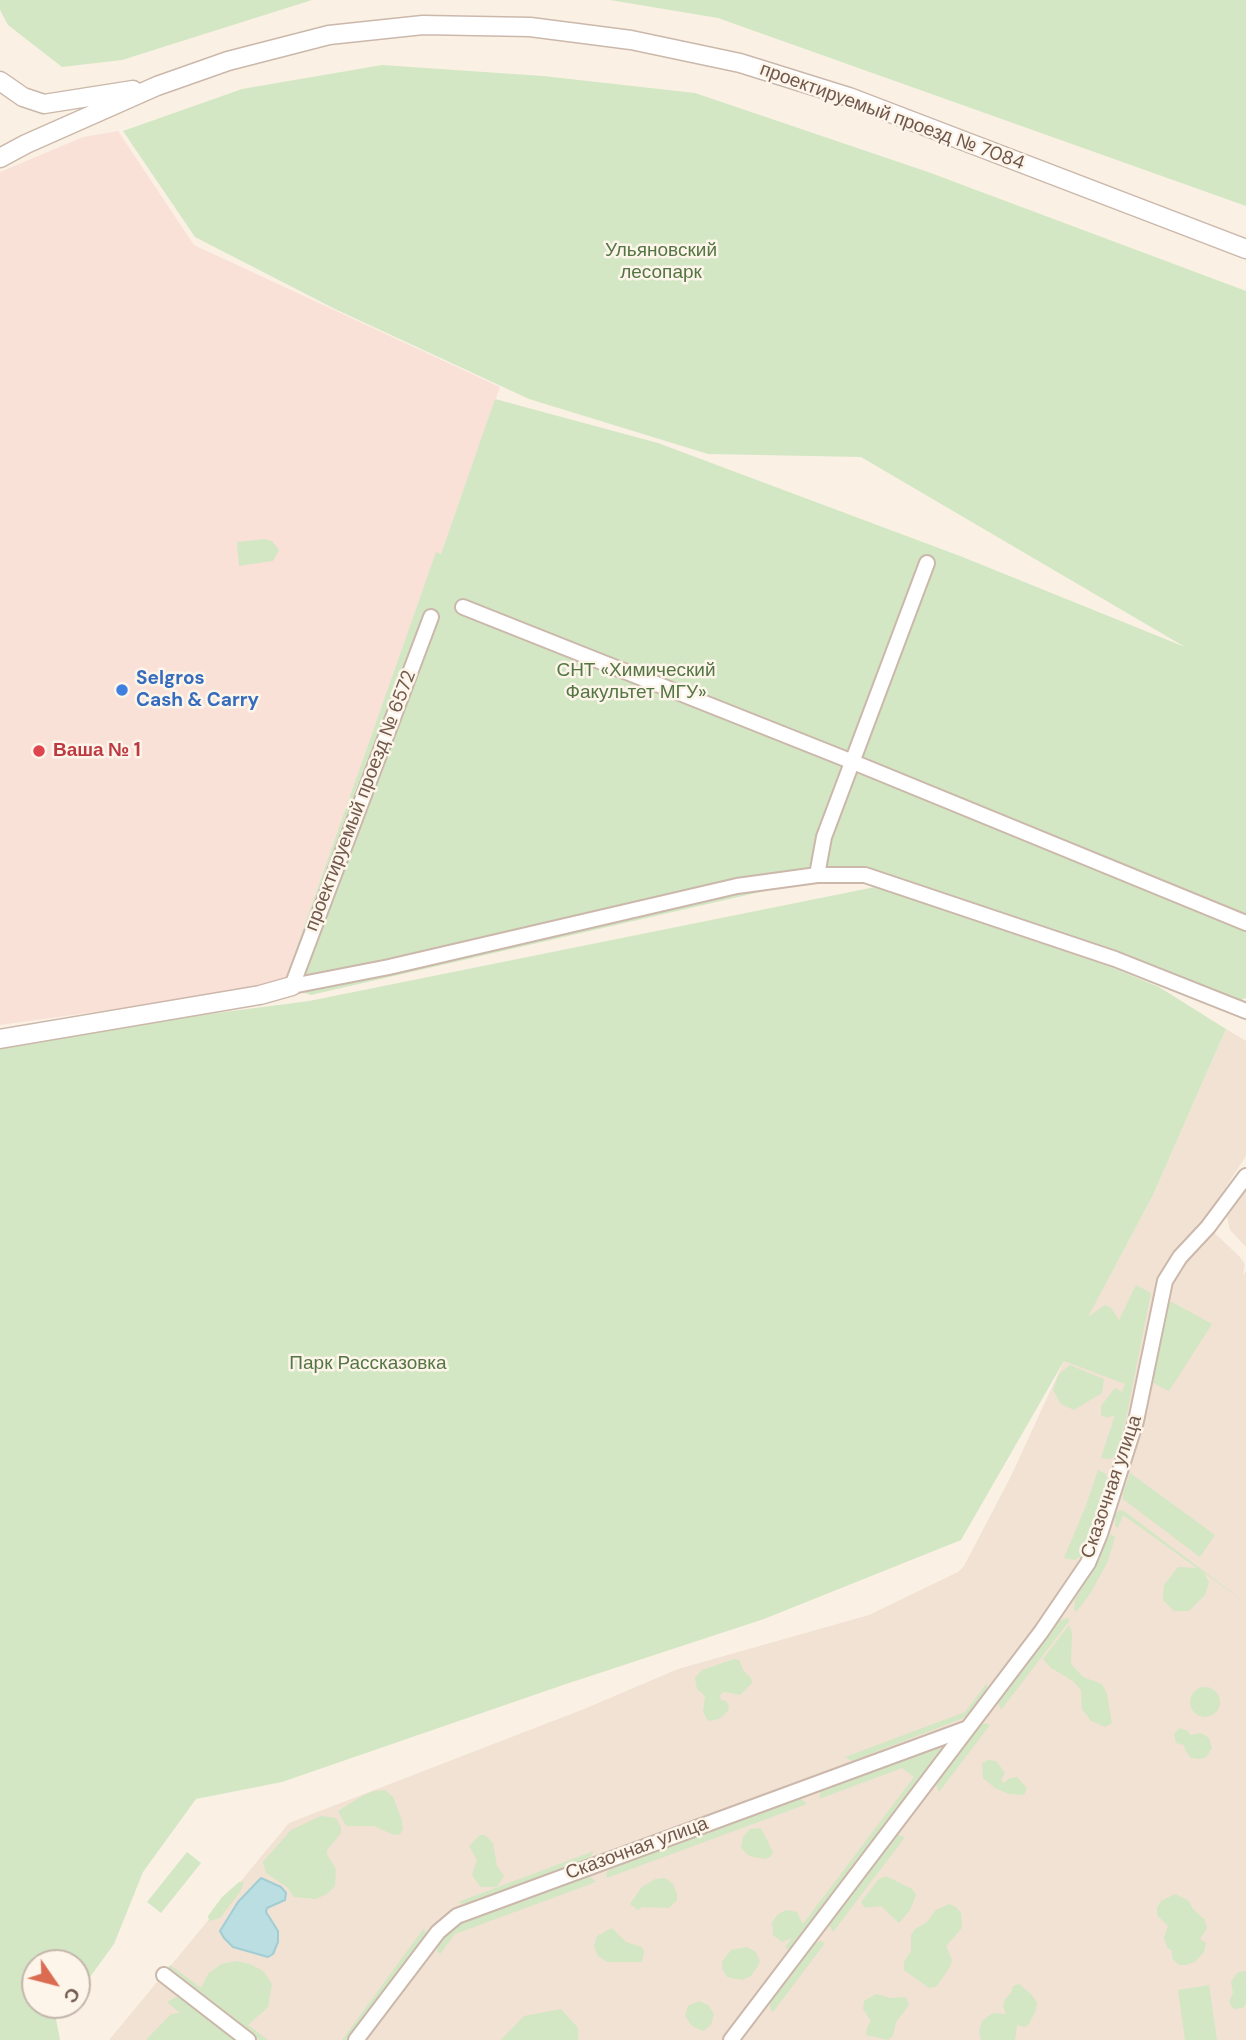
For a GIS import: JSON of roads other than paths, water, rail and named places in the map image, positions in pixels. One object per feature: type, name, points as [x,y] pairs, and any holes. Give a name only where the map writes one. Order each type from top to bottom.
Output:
[{"type":"street","name":"проектируемый проезд № 7084","points":[[0,158],[157,86],[228,61],[329,35],[423,25],[530,27],[631,40],[740,63],[849,97],[1246,248]]},
{"type":"street","name":"проектируемый проезд № 7084","points":[[0,81],[23,97],[44,104],[157,86]]},
{"type":"street","points":[[817,875],[824,837],[927,563]]},
{"type":"street","points":[[463,607],[853,762],[1246,923]]},
{"type":"street","name":"проектируемый проезд № 6572","points":[[292,986],[431,617]]},
{"type":"street","points":[[0,1039],[260,995],[292,986],[402,965],[737,886],[817,875],[864,875],[1115,960],[1245,1009]]},
{"type":"street","name":"Сказочная улица","points":[[731,2040],[1041,1632],[1095,1548],[1136,1420],[1165,1281],[1180,1256],[1208,1227],[1246,1176]]},
{"type":"street","name":"Сказочная улица","points":[[356,2040],[438,1932],[457,1916],[968,1728]]},
{"type":"street","points":[[164,1975],[248,2040]]},
{"type":"water","points":[[261,1878],[281,1887],[286,1893],[285,1900],[267,1908],[266,1912],[278,1931],[278,1942],[273,1954],[268,1957],[233,1947],[220,1931],[238,1902]]},
{"type":"place","name":"Selgros Cash & Carry","points":[[122,690]]},
{"type":"place","name":"Ваша № 1","points":[[39,751]]},
{"type":"park label","name":"Ульяновский лесопарк","points":[[661,262]]},
{"type":"park label","name":"СНТ «Химический Факультет МГУ»","points":[[636,682]]},
{"type":"park label","name":"Парк Рассказовка","points":[[368,1364]]}]
